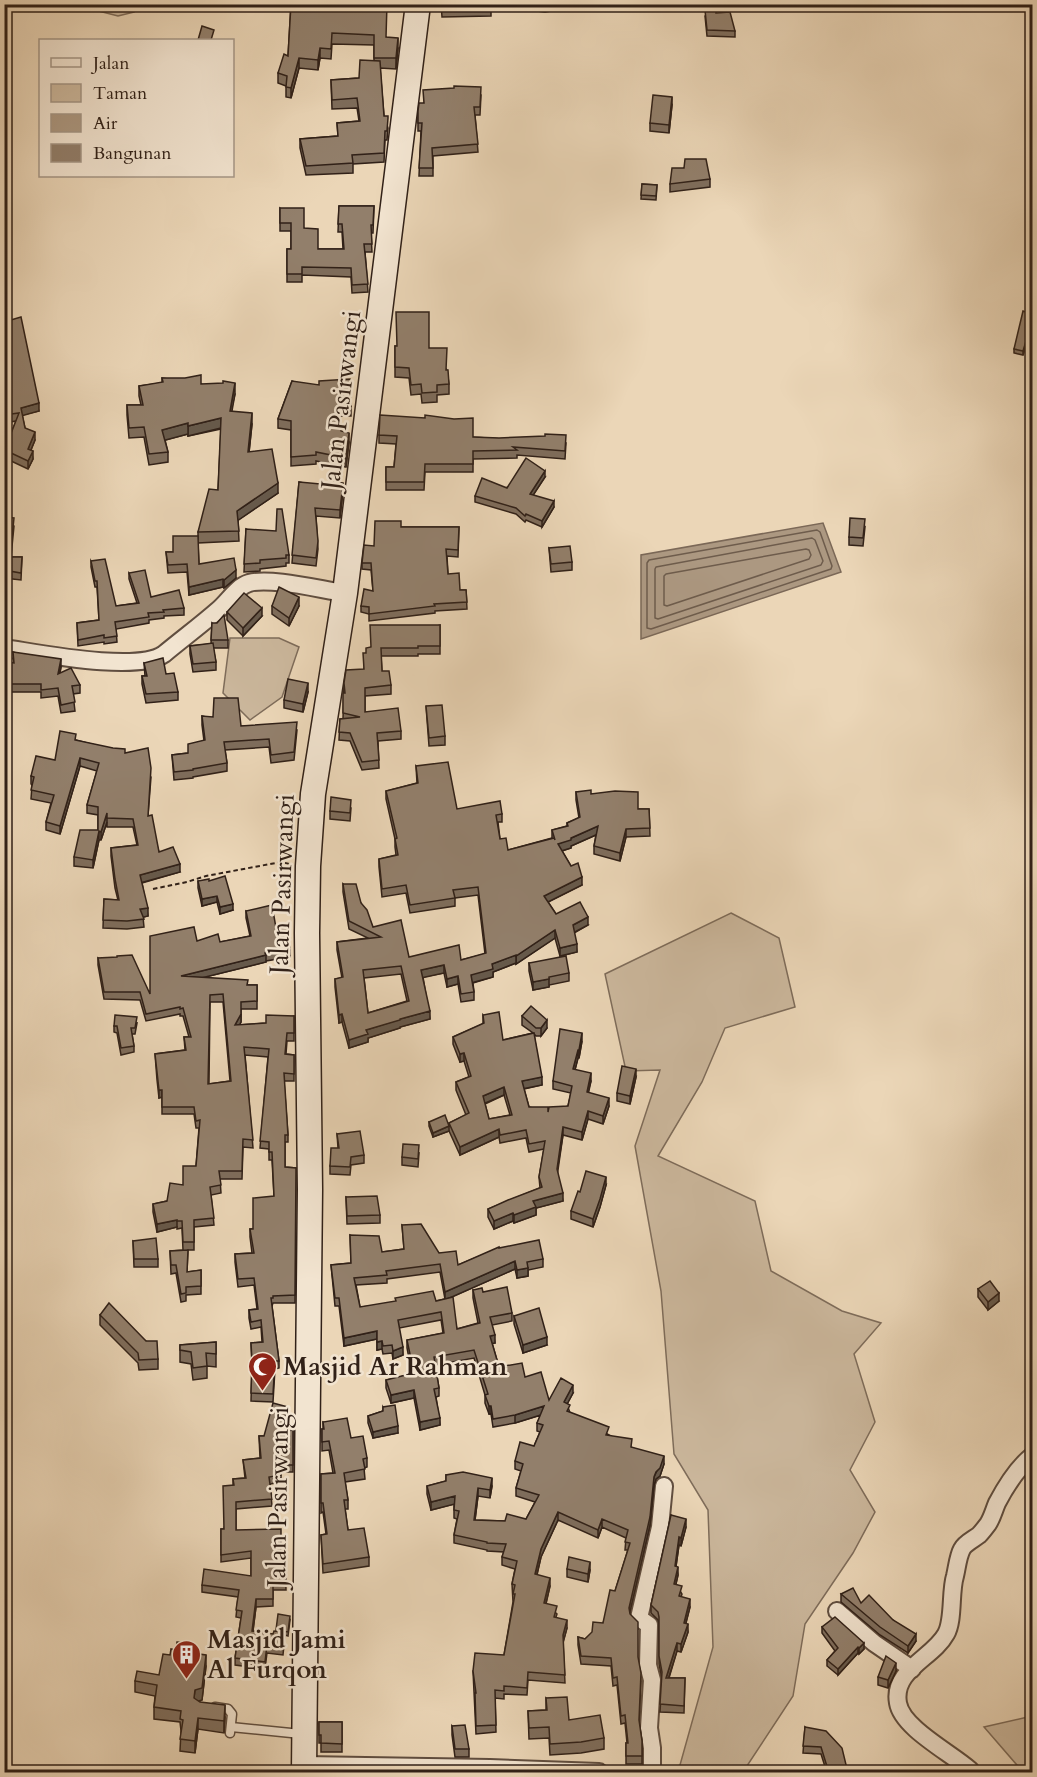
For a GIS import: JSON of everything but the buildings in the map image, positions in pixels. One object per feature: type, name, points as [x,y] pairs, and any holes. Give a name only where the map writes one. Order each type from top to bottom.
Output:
[{"type":"street","name":"Jalan Pasirwangi","points":[[304,1769],[310,1190],[308,866],[313,794],[345,593],[418,4]]},
{"type":"street","points":[[4,648],[83,659],[146,660],[158,658],[164,654],[220,609],[241,587],[249,583],[285,583],[345,593]]},
{"type":"street","points":[[970,1773],[970,1770],[961,1762],[903,1718],[898,1702],[899,1688],[905,1675],[947,1634],[954,1578],[962,1548],[980,1534],[1014,1474],[1032,1456]]},
{"type":"street","points":[[652,1773],[652,1745],[649,1728],[652,1682],[648,1665],[649,1625],[639,1618],[660,1527],[664,1486]]},
{"type":"street","points":[[837,1611],[874,1643],[912,1669]]},
{"type":"street","points":[[304,1769],[490,1768],[599,1773]]},
{"type":"lane","points":[[210,1707],[228,1709],[232,1714],[231,1730],[304,1734]]},
{"type":"path","points":[[153,889],[280,862],[308,866]]},
{"type":"green space","points":[[75,5],[146,5],[134,12],[118,16]]},
{"type":"green space","points":[[230,638],[279,638],[299,647],[282,697],[250,720],[223,693]]},
{"type":"green space","points":[[731,913],[779,938],[795,1007],[725,1028],[702,1082],[658,1156],[755,1201],[771,1271],[842,1311],[881,1323],[854,1354],[875,1422],[850,1470],[875,1512],[853,1553],[805,1624],[793,1696],[743,1772],[669,1772],[680,1765],[713,1647],[708,1510],[674,1454],[661,1291],[635,1146],[660,1070],[626,1071],[605,974]]},
{"type":"green space","points":[[1032,1716],[1032,1772],[1023,1772],[984,1727]]},
{"type":"water","points":[[823,523],[841,572],[641,639],[641,555]]},
{"type":"place","name":"Masjid Ar Rahman","points":[[262,1392]]},
{"type":"place","name":"Masjid Jami Al Furqon","points":[[186,1680]]}]
